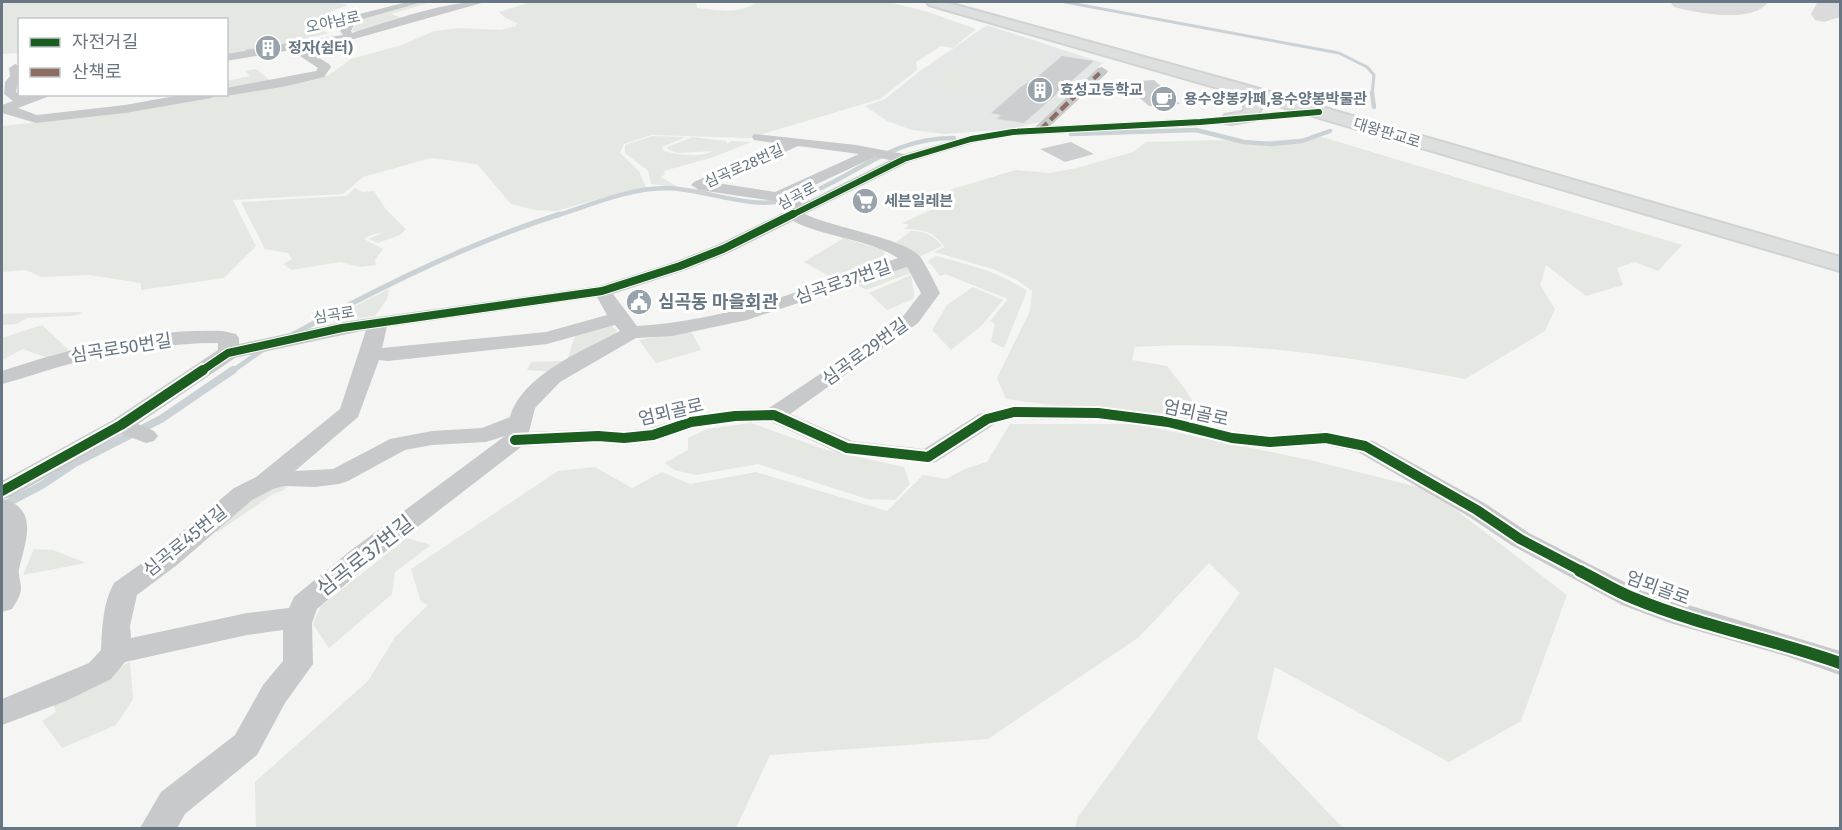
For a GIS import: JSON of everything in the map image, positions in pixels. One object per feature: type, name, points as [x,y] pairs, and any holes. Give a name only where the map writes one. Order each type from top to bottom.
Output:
[{"type":"main road","name":"대왕판교로","points":[[933,2],[1236,87],[1479,161],[1840,264]]},
{"type":"main road","points":[[1231,119],[1248,116],[1252,109],[1251,100],[1236,87]]},
{"type":"street","points":[[350,37],[345,31],[352,19],[417,2]]},
{"type":"street","name":"오야남로","points":[[228,57],[350,37],[429,13],[480,2]]},
{"type":"street","points":[[228,92],[320,74],[325,67],[293,46]]},
{"type":"street","points":[[2,70],[17,68],[16,76],[11,82],[10,94],[22,101]]},
{"type":"street","points":[[1040,130],[1102,71]]},
{"type":"street","points":[[4,108],[41,96]]},
{"type":"street","points":[[4,108],[36,119],[93,113],[199,96]]},
{"type":"street","name":"심곡로","points":[[5,504],[53,461],[121,425],[228,353],[279,347],[342,328],[602,291],[712,253],[802,211],[900,158],[971,139],[1040,130],[1319,112]]},
{"type":"street","points":[[759,137],[900,158]]},
{"type":"street","name":"심곡로28번길","points":[[777,197],[699,185],[793,143]]},
{"type":"street","points":[[777,197],[876,153]]},
{"type":"street","points":[[777,197],[802,211],[805,222],[894,247],[913,259]]},
{"type":"street","name":"심곡로37번길","points":[[300,616],[304,604],[518,431],[524,406],[552,377],[626,325],[672,330],[740,316],[913,259]]},
{"type":"street","name":"심곡로29번길","points":[[774,415],[823,383],[911,319],[931,293],[913,259]]},
{"type":"street","points":[[371,352],[388,355],[518,342],[626,325],[602,291]]},
{"type":"street","name":"심곡로45번길","points":[[116,653],[116,626],[124,590],[168,558],[243,495],[265,483],[350,412],[371,352],[378,324]]},
{"type":"street","name":"심곡로50번길","points":[[2,378],[71,356],[158,340],[211,336],[229,338],[228,353]]},
{"type":"street","name":"엄뫼골로","points":[[518,431],[624,438],[653,435],[691,422],[735,416],[774,415],[847,448],[928,457],[987,419],[1014,412],[1098,413],[1168,422],[1232,438],[1270,442],[1326,438],[1365,446],[1477,510],[1520,539],[1632,598],[1680,615],[1792,646],[1840,663]]},
{"type":"street","points":[[121,425],[146,436]]},
{"type":"street","points":[[265,483],[283,478],[315,480],[339,476],[398,444],[432,438],[518,431]]},
{"type":"street","points":[[2,602],[7,590],[5,572],[15,539],[5,504]]},
{"type":"street","points":[[2,712],[55,692],[100,670],[116,653],[247,624],[300,616],[298,664],[274,694],[246,745],[173,803],[159,828]]},
{"type":"shaded area","points":[[2,2],[336,2],[348,5],[331,11],[330,21],[317,29],[329,33],[304,39],[308,43],[228,54],[228,18],[18,18],[18,53],[2,54]]},
{"type":"shaded area","points":[[421,2],[429,3],[391,14],[402,18],[360,32],[352,31],[358,19]]},
{"type":"shaded area","points":[[531,2],[696,2],[697,8],[728,11],[743,9],[757,2],[889,2],[928,12],[976,29],[953,48],[941,46],[916,62],[917,70],[880,99],[749,138],[651,135],[624,144],[620,153],[639,171],[647,190],[613,195],[556,211],[535,210],[511,204],[477,164],[431,158],[363,177],[343,194],[233,200],[256,246],[224,278],[141,290],[141,283],[89,275],[41,277],[26,270],[2,272],[2,126],[100,116],[212,96],[228,96],[228,93],[329,75],[351,59],[402,45],[434,31],[460,28],[501,30],[516,26],[517,23],[499,12]]},
{"type":"shaded area","points":[[987,25],[1103,63],[1040,122],[1011,129],[944,134],[912,130],[887,121],[865,106],[885,99],[920,71]]},
{"type":"shaded area","points":[[1008,41],[1048,47],[1039,54],[998,48]]},
{"type":"shaded area","points":[[983,48],[1049,58],[995,100],[923,88]]},
{"type":"shaded area","points":[[256,69],[270,80],[228,88],[228,81],[250,76],[245,71]]},
{"type":"shaded area","points":[[653,136],[686,137],[662,147],[664,151],[689,155],[702,155],[714,151],[678,153],[667,147],[693,137],[726,141],[727,144],[731,141],[751,142],[714,157],[664,171],[665,174],[661,177],[678,187],[651,184],[648,171],[625,153],[625,145]]},
{"type":"shaded area","points":[[1322,137],[1682,245],[1658,271],[1635,262],[1617,268],[1623,285],[1586,296],[1546,265],[1540,285],[1555,309],[1545,331],[1465,379],[1301,352],[1218,346],[1135,347],[1132,360],[1167,366],[1185,389],[1208,426],[1006,399],[997,378],[1030,311],[1032,291],[1017,280],[993,269],[934,252],[945,247],[936,237],[923,231],[904,229],[909,225],[902,223],[942,205],[952,189],[1016,170],[1050,173],[1077,168],[1133,152],[1146,142],[1219,140],[1254,142]]},
{"type":"shaded area","points":[[355,188],[362,192],[374,191],[385,208],[406,229],[400,235],[378,243],[369,239],[384,232],[364,239],[383,249],[375,260],[376,265],[360,267],[340,262],[291,270],[283,264],[292,259],[288,253],[265,249],[241,202],[346,196]]},
{"type":"shaded area","points":[[911,231],[928,234],[942,246],[919,257],[895,243]]},
{"type":"shaded area","points":[[844,238],[883,250],[886,259],[834,279],[804,262]]},
{"type":"shaded area","points":[[936,256],[995,274],[1027,291],[1004,348],[991,342],[995,324],[990,321],[1008,299],[945,274],[940,276],[928,261]]},
{"type":"shaded area","points":[[905,265],[910,273],[866,290],[857,285]]},
{"type":"shaded area","points":[[911,275],[913,299],[887,310],[869,293]]},
{"type":"shaded area","points":[[973,287],[1003,300],[981,326],[951,350],[932,330],[947,305]]},
{"type":"shaded area","points":[[389,289],[387,299],[375,316],[321,323]]},
{"type":"shaded area","points":[[82,313],[72,316],[27,318],[17,324],[2,325],[2,314]]},
{"type":"shaded area","points":[[42,325],[72,353],[50,359],[23,349],[2,360],[2,338]]},
{"type":"shaded area","points":[[612,326],[617,331],[611,339],[553,372],[527,370],[531,362],[567,361],[575,336]]},
{"type":"shaded area","points":[[691,331],[701,350],[656,363],[639,340]]},
{"type":"shaded area","points":[[751,423],[827,450],[904,467],[910,484],[895,500],[867,499],[758,464],[696,475],[674,470],[665,463],[688,450],[688,438],[707,429]]},
{"type":"shaded area","points":[[1010,424],[1136,424],[1314,461],[1430,490],[1567,595],[1521,721],[1449,762],[1275,667],[1257,738],[1343,828],[1075,828],[1078,817],[1240,593],[1209,563],[1139,637],[988,739],[770,755],[736,828],[256,828],[255,782],[368,681],[395,637],[428,605],[421,602],[411,569],[558,471],[595,467],[632,488],[662,472],[690,484],[756,472],[887,511],[923,475],[946,479],[967,468],[987,462]]},
{"type":"shaded area","points":[[287,485],[284,490],[273,494],[218,532],[212,530],[257,497]]},
{"type":"shaded area","points":[[407,538],[431,545],[395,572],[392,594],[329,648],[313,624],[321,606]]},
{"type":"shaded area","points":[[34,549],[53,550],[86,563],[23,575]]},
{"type":"shaded area","points":[[130,662],[133,699],[116,725],[62,748],[42,721],[56,712],[53,703]]},
{"type":"building","name":"효성고등학교","points":[[1062,56],[1094,61],[1024,123],[997,119],[1001,115],[991,113],[1022,86],[1036,78]]},
{"type":"building","points":[[1154,80],[1180,104],[1149,106],[1121,82]]},
{"type":"building","points":[[1071,142],[1094,154],[1065,162],[1040,149]]},
{"type":"waterway","points":[[1065,2],[1339,53],[1367,67],[1374,75],[1372,94]]},
{"type":"waterway","points":[[247,51],[316,40]]},
{"type":"waterway","points":[[1372,94],[1374,107]]},
{"type":"waterway","points":[[1071,134],[1196,130],[1244,142],[1271,144],[1302,141],[1330,131]]},
{"type":"waterway","points":[[555,216],[610,198],[638,191],[666,188],[743,201],[789,200],[811,193],[908,145],[954,138]]},
{"type":"waterway","points":[[290,336],[456,253],[560,214]]},
{"type":"waterway","points":[[231,372],[264,349]]},
{"type":"waterway","points":[[2,506],[42,485],[75,463],[161,419],[233,370]]},
{"type":"taxiway","points":[[1683,2],[1730,7],[1755,2]]},
{"type":"taxiway","points":[[1824,14],[1826,9],[1840,9]]},
{"type":"marked path","points":[[1040,130],[1102,71]]},
{"type":"cycle path","points":[[2,491],[121,425],[228,353],[342,328],[602,291],[680,266],[723,249],[904,159],[971,139],[1013,132],[1200,122],[1319,112]]},
{"type":"cycle path","points":[[515,440],[598,436],[624,438],[653,435],[691,422],[735,416],[774,415],[847,448],[928,457],[987,419],[1014,412],[1098,413],[1168,422],[1232,438],[1270,442],[1326,438],[1365,446],[1477,510],[1520,539],[1632,598],[1680,615],[1792,646],[1840,663]]},
{"type":"place","name":"정자(쉼터)","points":[[268,48]]},
{"type":"place","name":"효성고등학교","points":[[1040,90]]},
{"type":"place","name":"용수양봉카페,용수양봉박물관","points":[[1164,99]]},
{"type":"place","name":"세븐일레븐","points":[[865,201]]},
{"type":"place","name":"심곡동 마을회관","points":[[639,302]]}]
